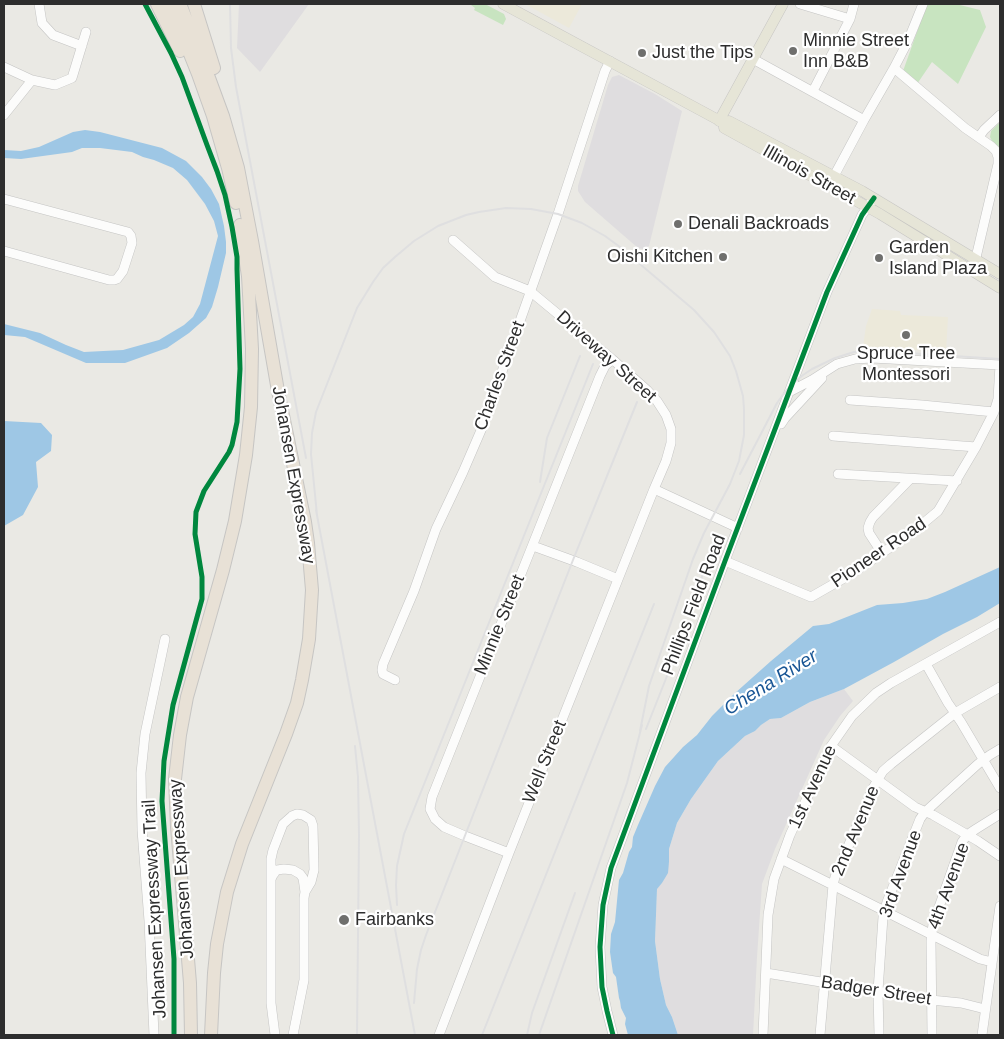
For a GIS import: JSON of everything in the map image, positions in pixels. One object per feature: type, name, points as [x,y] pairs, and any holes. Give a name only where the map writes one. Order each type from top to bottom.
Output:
[{"type":"highway","points":[[157,4],[213,116]]},
{"type":"highway","name":"Johansen Expressway","points":[[170,4],[213,116],[228,168],[244,245],[250,307],[252,383],[246,456],[235,521],[187,697],[177,757],[175,779],[177,827],[190,984],[191,1035]]},
{"type":"highway","name":"Johansen Expressway","points":[[180,4],[218,100],[238,168],[276,382],[307,536],[312,590],[308,648],[297,702],[283,743],[242,844],[220,922],[214,973],[211,1035]]},
{"type":"highway","points":[[194,4],[224,102],[238,168]]},
{"type":"main road","name":"Illinois Street","points":[[503,4],[722,122],[728,121],[834,176],[1000,274]]},
{"type":"main road","points":[[722,122],[783,4]]},
{"type":"main road","name":"Illinois Street","points":[[722,122],[724,128],[868,207],[1000,288]]},
{"type":"street","points":[[39,4],[42,23],[53,35],[82,46]]},
{"type":"street","points":[[800,4],[850,19]]},
{"type":"street","points":[[813,92],[850,19],[854,4]]},
{"type":"street","points":[[834,176],[908,41],[922,4]]},
{"type":"street","points":[[4,67],[32,80],[55,85],[72,78],[86,32]]},
{"type":"street","points":[[754,59],[864,120]]},
{"type":"street","name":"Charles Street","points":[[395,680],[384,674],[382,670],[383,664],[414,590],[436,529],[482,428],[610,61]]},
{"type":"street","points":[[894,68],[965,128],[996,151],[998,156],[998,164],[972,271]]},
{"type":"street","points":[[4,116],[32,80]]},
{"type":"street","points":[[979,137],[1000,115]]},
{"type":"street","name":"Phillips Field Road","points":[[613,1035],[604,996],[600,963],[601,918],[615,856],[827,292],[862,215],[874,198]]},
{"type":"street","points":[[4,199],[128,232],[132,242],[123,271],[117,279],[109,280],[4,251]]},
{"type":"street","name":"Driveway Street","points":[[453,240],[495,277],[530,291],[612,359],[657,401],[666,415],[671,429],[666,461],[654,489]]},
{"type":"street","points":[[789,392],[837,364],[855,359],[872,358],[1000,366]]},
{"type":"street","name":"Minnie Street","points":[[509,853],[444,826],[435,819],[430,809],[432,797],[600,376],[612,359]]},
{"type":"street","points":[[774,434],[785,418],[817,382],[837,364]]},
{"type":"street","name":"Pioneer Road","points":[[725,561],[811,597],[853,574],[914,531],[938,511],[976,447],[994,412],[998,399],[1000,366]]},
{"type":"street","points":[[850,400],[994,412]]},
{"type":"street","points":[[833,436],[976,447]]},
{"type":"street","points":[[838,474],[956,481]]},
{"type":"street","points":[[882,553],[869,533],[870,522],[910,478]]},
{"type":"street","points":[[654,489],[738,528]]},
{"type":"street","name":"Well Street","points":[[438,1035],[654,489]]},
{"type":"street","points":[[533,546],[618,579]]},
{"type":"street","name":"1st Avenue","points":[[763,1035],[768,916],[773,884],[790,835],[831,746],[852,716],[876,693],[1000,622]]},
{"type":"street","points":[[154,1035],[149,921],[142,830],[142,773],[146,734],[165,639]]},
{"type":"street","points":[[926,664],[1000,788]]},
{"type":"street","name":"2nd Avenue","points":[[820,1035],[833,885],[877,780],[891,764],[955,714],[1000,687]]},
{"type":"street","points":[[831,746],[914,807],[967,835],[1000,856]]},
{"type":"street","name":"3rd Avenue","points":[[879,1035],[878,992],[884,910],[920,819],[925,812],[983,760],[1000,749]]},
{"type":"street","name":"4th Avenue","points":[[932,1035],[931,933],[933,924],[962,842],[967,835],[1000,814]]},
{"type":"street","points":[[275,1035],[271,1003],[271,859],[283,824],[292,816],[304,815],[311,820],[314,832],[314,870],[311,882],[305,892]]},
{"type":"street","points":[[781,859],[980,959],[992,962]]},
{"type":"street","points":[[271,882],[277,870],[284,869],[294,870],[303,878],[305,892],[304,980],[294,1035]]},
{"type":"street","points":[[982,1035],[1000,906]]},
{"type":"street","name":"Badger Street","points":[[766,973],[878,992],[961,1003],[986,1009]]},
{"type":"shaded area","points":[[239,4],[309,4],[260,72],[237,48]]},
{"type":"shaded area","points":[[525,4],[582,4],[569,28]]},
{"type":"shaded area","points":[[619,75],[682,111],[649,246],[643,249],[638,248],[585,202],[578,191],[608,85],[612,77]]},
{"type":"shaded area","name":"Spruce Tree Montessori","points":[[872,309],[900,311],[901,315],[948,317],[946,352],[863,347],[866,326]]},
{"type":"shaded area","points":[[844,689],[853,701],[824,740],[775,849],[762,884],[753,1035],[678,1035],[666,1005],[660,979],[655,941],[657,888],[662,883],[669,862],[669,849],[677,823],[691,799],[718,761],[745,736],[770,719],[781,718],[810,702]]},
{"type":"green space","points":[[472,4],[485,4],[504,14],[506,19],[503,25],[474,10],[475,8]]},
{"type":"green space","points":[[927,4],[956,4],[980,10],[986,27],[958,84],[932,62],[917,84],[903,71]]},
{"type":"green space","points":[[1000,122],[1000,148],[990,137],[991,131]]},
{"type":"water","points":[[85,130],[162,148],[186,161],[211,189],[219,204],[224,226],[226,253],[212,307],[206,318],[189,333],[167,348],[125,363],[86,363],[25,337],[4,335],[4,324],[40,333],[84,352],[123,350],[159,340],[184,325],[193,317],[200,304],[218,236],[214,221],[205,204],[187,180],[173,168],[132,152],[100,148],[82,148],[72,152],[21,159],[4,158],[4,150],[21,151],[39,147],[73,132]]},
{"type":"water","points":[[4,421],[41,423],[52,435],[51,451],[36,462],[38,487],[23,515],[4,526]]},
{"type":"water","name":"Chena River","points":[[1000,567],[1000,603],[844,689],[810,702],[781,718],[770,719],[745,736],[718,761],[691,799],[677,823],[669,849],[668,873],[657,889],[655,941],[660,979],[666,1005],[678,1035],[628,1035],[625,1024],[626,1018],[621,1008],[616,977],[613,973],[610,952],[611,934],[615,922],[619,880],[632,847],[633,837],[665,767],[734,694],[813,626],[829,624],[877,605],[927,599]]},
{"type":"railway","points":[[230,4],[231,48],[236,87],[306,458]]},
{"type":"railway","points":[[317,515],[311,454],[316,412],[357,308],[383,268],[414,241],[438,226],[466,215],[506,208],[531,209],[558,214],[582,223],[605,236],[694,310],[714,332],[730,356],[736,371],[743,396],[744,409],[744,435],[739,461],[730,484],[704,533],[693,559],[649,686],[640,731]]},
{"type":"railway","points":[[740,474],[782,396],[803,375],[835,358],[854,352],[876,351],[1000,359]]},
{"type":"railway","points":[[540,482],[547,438],[580,356]]},
{"type":"railway","points":[[397,905],[397,866],[404,834],[593,364]]},
{"type":"railway","points":[[414,1003],[417,969],[426,935],[637,402]]},
{"type":"railway","points":[[316,510],[415,1035]]},
{"type":"railway","points":[[699,585],[715,541]]},
{"type":"railway","points":[[482,1035],[654,604]]},
{"type":"railway","points":[[646,729],[669,671]]},
{"type":"railway","points":[[539,1035],[627,783],[642,725]]},
{"type":"railway","points":[[355,746],[358,777],[359,835],[357,1035]]},
{"type":"railway","points":[[527,1035],[532,1013],[575,893]]},
{"type":"cycle path","name":"Johansen Expressway Trail","points":[[145,4],[182,77],[217,171],[225,195],[237,257],[240,369],[237,422],[229,452],[204,491],[196,512],[195,534],[202,577],[202,599],[173,705],[164,761],[162,801],[174,959],[174,1035]]},
{"type":"cycle path","points":[[613,1035],[602,987],[600,947],[603,905],[611,868],[827,292],[862,215],[874,198]]},
{"type":"place","name":"Minnie Street Inn B&B","points":[[793,51]]},
{"type":"place","name":"Just the Tips","points":[[642,53]]},
{"type":"place","name":"Denali Backroads","points":[[678,224]]},
{"type":"place","name":"Oishi Kitchen","points":[[723,257]]},
{"type":"place","name":"Garden Island Plaza","points":[[879,258]]},
{"type":"place","name":"Spruce Tree Montessori","points":[[906,335]]},
{"type":"place","name":"Fairbanks","points":[[344,920]]}]
